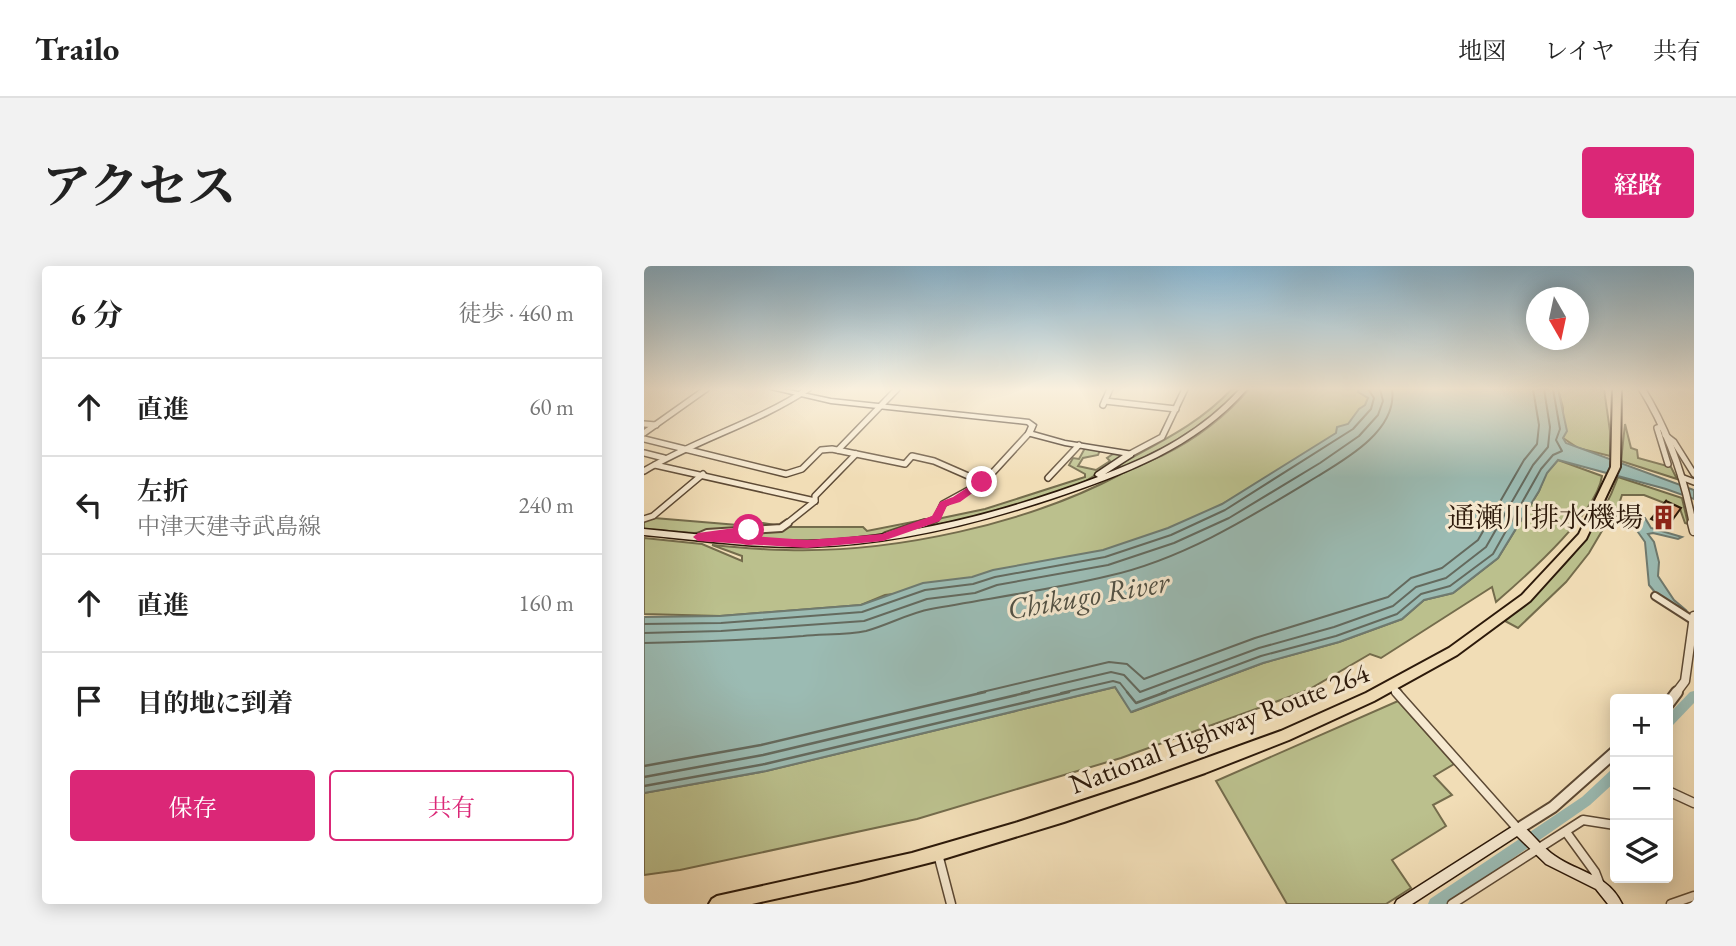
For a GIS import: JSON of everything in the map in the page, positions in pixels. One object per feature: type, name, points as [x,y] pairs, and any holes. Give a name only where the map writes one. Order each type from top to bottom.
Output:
[{"type":"highway","name":"National Highway Route 264","points":[[717,904],[938,854],[1198,769],[1317,722],[1392,687],[1451,654],[1485,630],[1545,579],[1579,541],[1597,514],[1614,475],[1620,419]]},
{"type":"main road","points":[[997,419],[1029,422],[1033,425],[1029,433],[1130,454]]},
{"type":"main road","points":[[644,531],[807,544],[883,537],[956,525],[1006,512],[1086,484],[1166,451],[1212,419]]},
{"type":"main road","points":[[1086,484],[1130,454]]},
{"type":"main road","points":[[1401,904],[1521,832],[1537,850],[1600,884],[1616,904]]},
{"type":"street","points":[[644,436],[665,419]]},
{"type":"street","points":[[654,466],[684,447],[756,419]]},
{"type":"street","points":[[838,450],[869,419]]},
{"type":"street","points":[[1130,454],[1162,437],[1171,419]]},
{"type":"street","points":[[1657,419],[1682,478],[1694,529]]},
{"type":"street","points":[[644,424],[656,425]]},
{"type":"street","points":[[1661,427],[1657,428],[1668,464]]},
{"type":"street","points":[[883,537],[936,519],[943,504],[957,499],[982,482],[1001,466],[1029,433]]},
{"type":"street","points":[[1665,435],[1674,441],[1694,474]]},
{"type":"street","points":[[644,436],[786,474],[802,468],[825,449],[905,464],[912,456],[934,461],[982,482]]},
{"type":"street","points":[[1048,478],[1079,445]]},
{"type":"street","points":[[644,453],[664,458]]},
{"type":"street","points":[[698,537],[707,533],[781,528],[815,501],[815,496],[856,454]]},
{"type":"street","points":[[644,471],[659,464],[815,501]]},
{"type":"street","points":[[644,519],[653,516],[703,474]]},
{"type":"street","points":[[1682,478],[1694,482]]},
{"type":"street","points":[[1655,596],[1694,619],[1685,681],[1673,697]]},
{"type":"street","points":[[1392,687],[1521,832],[1610,757]]},
{"type":"street","points":[[1673,793],[1694,803]]},
{"type":"street","points":[[1452,904],[1583,820],[1610,824]]},
{"type":"street","points":[[1566,832],[1595,872],[1600,884]]},
{"type":"street","points":[[938,854],[951,904]]},
{"type":"street","points":[[1671,904],[1694,896]]},
{"type":"green space","points":[[1197,419],[1208,419],[1174,442],[1097,478]]},
{"type":"green space","points":[[1218,419],[1355,419],[1313,452],[1200,517],[1103,555],[963,586],[885,595],[861,605],[720,616],[644,614],[644,538],[702,544],[742,561],[742,556],[712,545],[777,550],[828,550],[959,532],[1002,521],[1084,492],[1165,454]]},
{"type":"green space","points":[[1563,419],[1608,419],[1610,456],[1578,448],[1563,438]]},
{"type":"green space","points":[[1625,424],[1631,448],[1637,450],[1638,458],[1671,467],[1677,479],[1621,461]]},
{"type":"green space","points":[[1085,448],[1100,450],[1098,455],[1083,458],[1078,466],[1096,470],[1110,461],[1107,458],[1113,454],[1123,455],[1121,459],[1081,484],[1003,511],[893,534],[942,518],[985,509],[1085,477],[1085,474],[1069,465],[1073,458],[1079,459]]},
{"type":"green space","points":[[1558,460],[1602,476],[1587,508],[1558,544],[1496,602],[1492,587],[1381,658],[1370,654],[1308,690],[1121,758],[917,819],[680,870],[644,875],[644,793],[766,771],[1115,687],[1132,712],[1263,663],[1339,642],[1402,619],[1424,600],[1453,593],[1498,558],[1539,491],[1546,473]]},
{"type":"green space","points":[[1618,477],[1682,498],[1688,524],[1685,523],[1680,509],[1644,495],[1622,495],[1619,504],[1626,509],[1625,512],[1609,519],[1589,553],[1566,582],[1518,628],[1505,621],[1571,557],[1598,520]]},
{"type":"green space","points":[[654,518],[781,526],[694,533],[644,529],[644,520]]},
{"type":"green space","points":[[933,518],[881,535],[839,542],[794,542],[707,534],[787,527],[863,527],[867,531]]},
{"type":"green space","points":[[1398,701],[1454,764],[1434,776],[1452,795],[1433,805],[1446,826],[1392,860],[1411,888],[1386,904],[1287,904],[1216,781]]},
{"type":"water","name":"Chikugo River","points":[[1352,419],[1564,419],[1567,431],[1563,438],[1566,443],[1694,490],[1694,499],[1558,460],[1547,473],[1498,558],[1453,593],[1424,600],[1402,619],[1339,642],[1263,663],[1131,712],[1115,687],[766,771],[644,793],[644,617],[720,616],[861,605],[923,583],[972,577],[993,570],[1103,550],[1168,528],[1222,504],[1336,433],[1337,427],[1348,424]]},
{"type":"water","points":[[1632,513],[1645,518],[1651,528],[1682,537],[1678,539],[1648,534],[1654,542],[1659,562],[1658,576],[1674,600],[1687,611],[1659,597],[1649,585],[1645,542],[1633,525]]},
{"type":"building","points":[[1666,501],[1681,508],[1673,519],[1658,512]]},
{"type":"waterway","points":[[1673,717],[1694,696]]},
{"type":"waterway","points":[[1435,904],[1586,801],[1610,779]]},
{"type":"place","name":"通瀬川排水機場","points":[[1663,517]]},
{"type":"route","points":[[749,530],[707,533],[698,537],[807,544],[883,537],[936,519],[943,504],[957,499],[982,482]]}]
